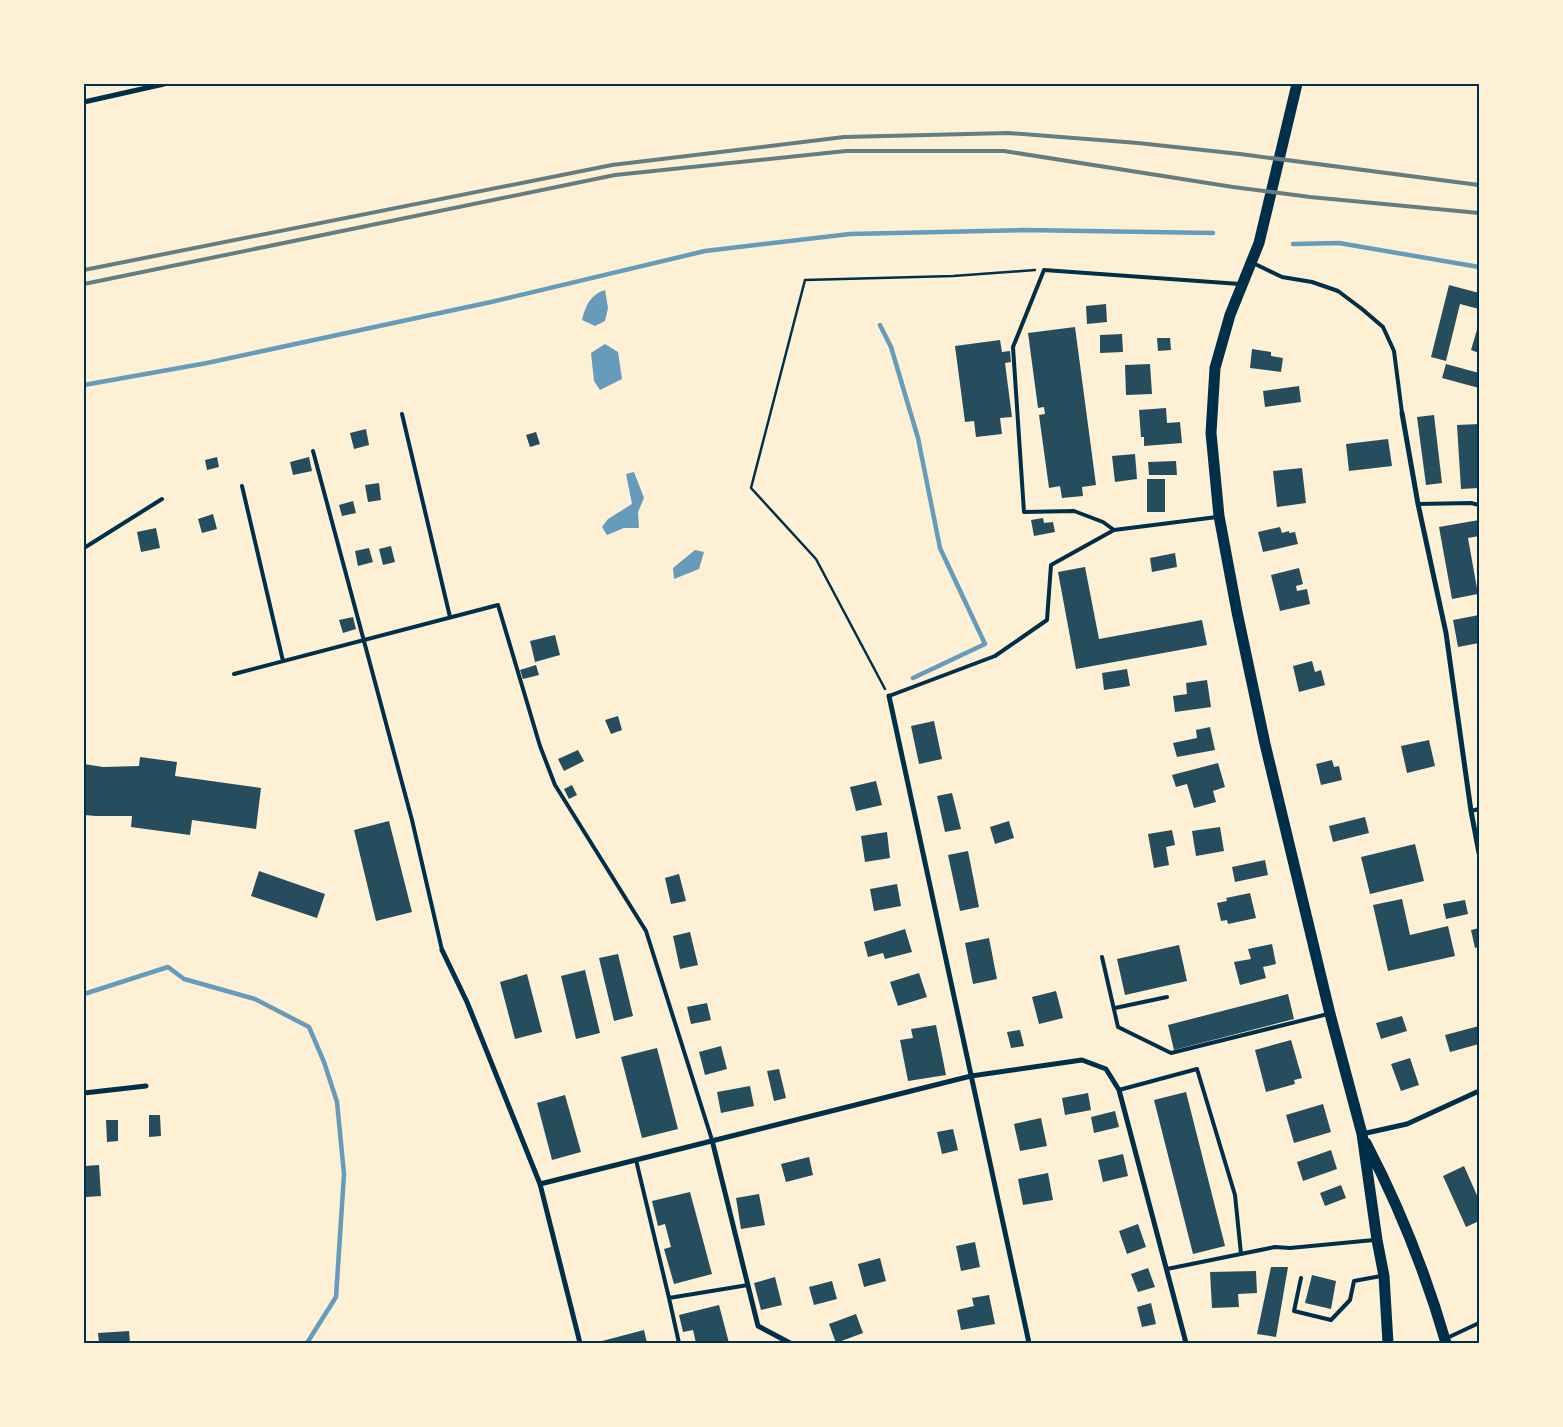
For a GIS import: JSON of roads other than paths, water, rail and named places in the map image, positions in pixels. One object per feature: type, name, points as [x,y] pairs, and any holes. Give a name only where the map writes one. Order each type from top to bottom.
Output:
[{"type":"main road","points":[[1298,84],[1259,243],[1230,315],[1215,368],[1212,433],[1219,516],[1265,744],[1330,1014],[1362,1134],[1376,1240],[1384,1276],[1388,1343]]},
{"type":"main road","points":[[1362,1134],[1396,1206],[1446,1341]]},
{"type":"street","points":[[84,102],[164,84]]},
{"type":"street","points":[[1402,413],[1418,504],[1446,633],[1471,811],[1479,854]]},
{"type":"street","points":[[889,696],[1029,1343]]},
{"type":"street","points":[[442,950],[467,1002],[540,1184],[580,1343]]},
{"type":"street","points":[[540,1184],[971,1076],[1082,1060],[1106,1069],[1119,1090],[1186,1343]]},
{"type":"street","points":[[84,1093],[146,1086]]},
{"type":"street","points":[[1362,1134],[1406,1124],[1479,1091]]},
{"type":"street","points":[[712,1140],[758,1326],[790,1343]]},
{"type":"lane","points":[[1251,262],[1282,277],[1312,282],[1338,291],[1383,327],[1394,351],[1402,413]]},
{"type":"lane","points":[[1114,530],[1103,522],[1074,511],[1024,512],[1013,347],[1044,270],[1242,284]]},
{"type":"lane","points":[[402,414],[450,617]]},
{"type":"lane","points":[[313,451],[412,820],[442,950]]},
{"type":"lane","points":[[242,486],[283,661]]},
{"type":"lane","points":[[84,548],[162,500]]},
{"type":"lane","points":[[1418,504],[1471,503],[1479,506]]},
{"type":"lane","points":[[889,696],[995,656],[1046,620],[1051,565],[1114,530],[1219,516]]},
{"type":"lane","points":[[234,674],[498,605],[540,746],[555,785],[646,931],[712,1140]]},
{"type":"lane","points":[[1471,811],[1479,810]]},
{"type":"lane","points":[[1102,957],[1118,1027],[1171,1053],[1330,1014]]},
{"type":"lane","points":[[1114,1008],[1167,997]]},
{"type":"lane","points":[[1119,1090],[1198,1069],[1235,1195],[1241,1254]]},
{"type":"lane","points":[[636,1160],[670,1298],[679,1343]]},
{"type":"lane","points":[[1167,1269],[1275,1247],[1290,1248],[1376,1240]]},
{"type":"lane","points":[[1301,1278],[1294,1311],[1331,1320],[1350,1300],[1354,1281],[1384,1276]]},
{"type":"lane","points":[[670,1298],[748,1285]]},
{"type":"lane","points":[[1446,1341],[1479,1323]]},
{"type":"water","points":[[605,290],[608,308],[605,321],[595,326],[582,320],[589,301]]},
{"type":"water","points":[[605,344],[618,352],[622,379],[600,390],[594,381],[591,353]]},
{"type":"water","points":[[634,472],[644,498],[638,512],[639,528],[624,528],[607,535],[602,527],[608,519],[632,504],[626,474]]},
{"type":"water","points":[[695,550],[704,552],[699,569],[674,579],[673,568]]},
{"type":"waterway","points":[[84,385],[207,363],[491,302],[705,251],[850,234],[1024,230],[1213,233]]},
{"type":"waterway","points":[[1293,244],[1339,243],[1479,267]]},
{"type":"waterway","points":[[880,325],[891,347],[918,438],[940,548],[985,644],[913,678]]},
{"type":"waterway","points":[[84,994],[168,967],[184,979],[255,999],[309,1027],[324,1062],[337,1102],[344,1174],[336,1297],[307,1343]]},
{"type":"railway","points":[[84,270],[612,165],[844,137],[1008,133],[1138,143],[1240,154],[1479,185]]},
{"type":"railway","points":[[84,284],[615,175],[846,151],[1004,151],[1233,187],[1310,197],[1479,213]]}]
